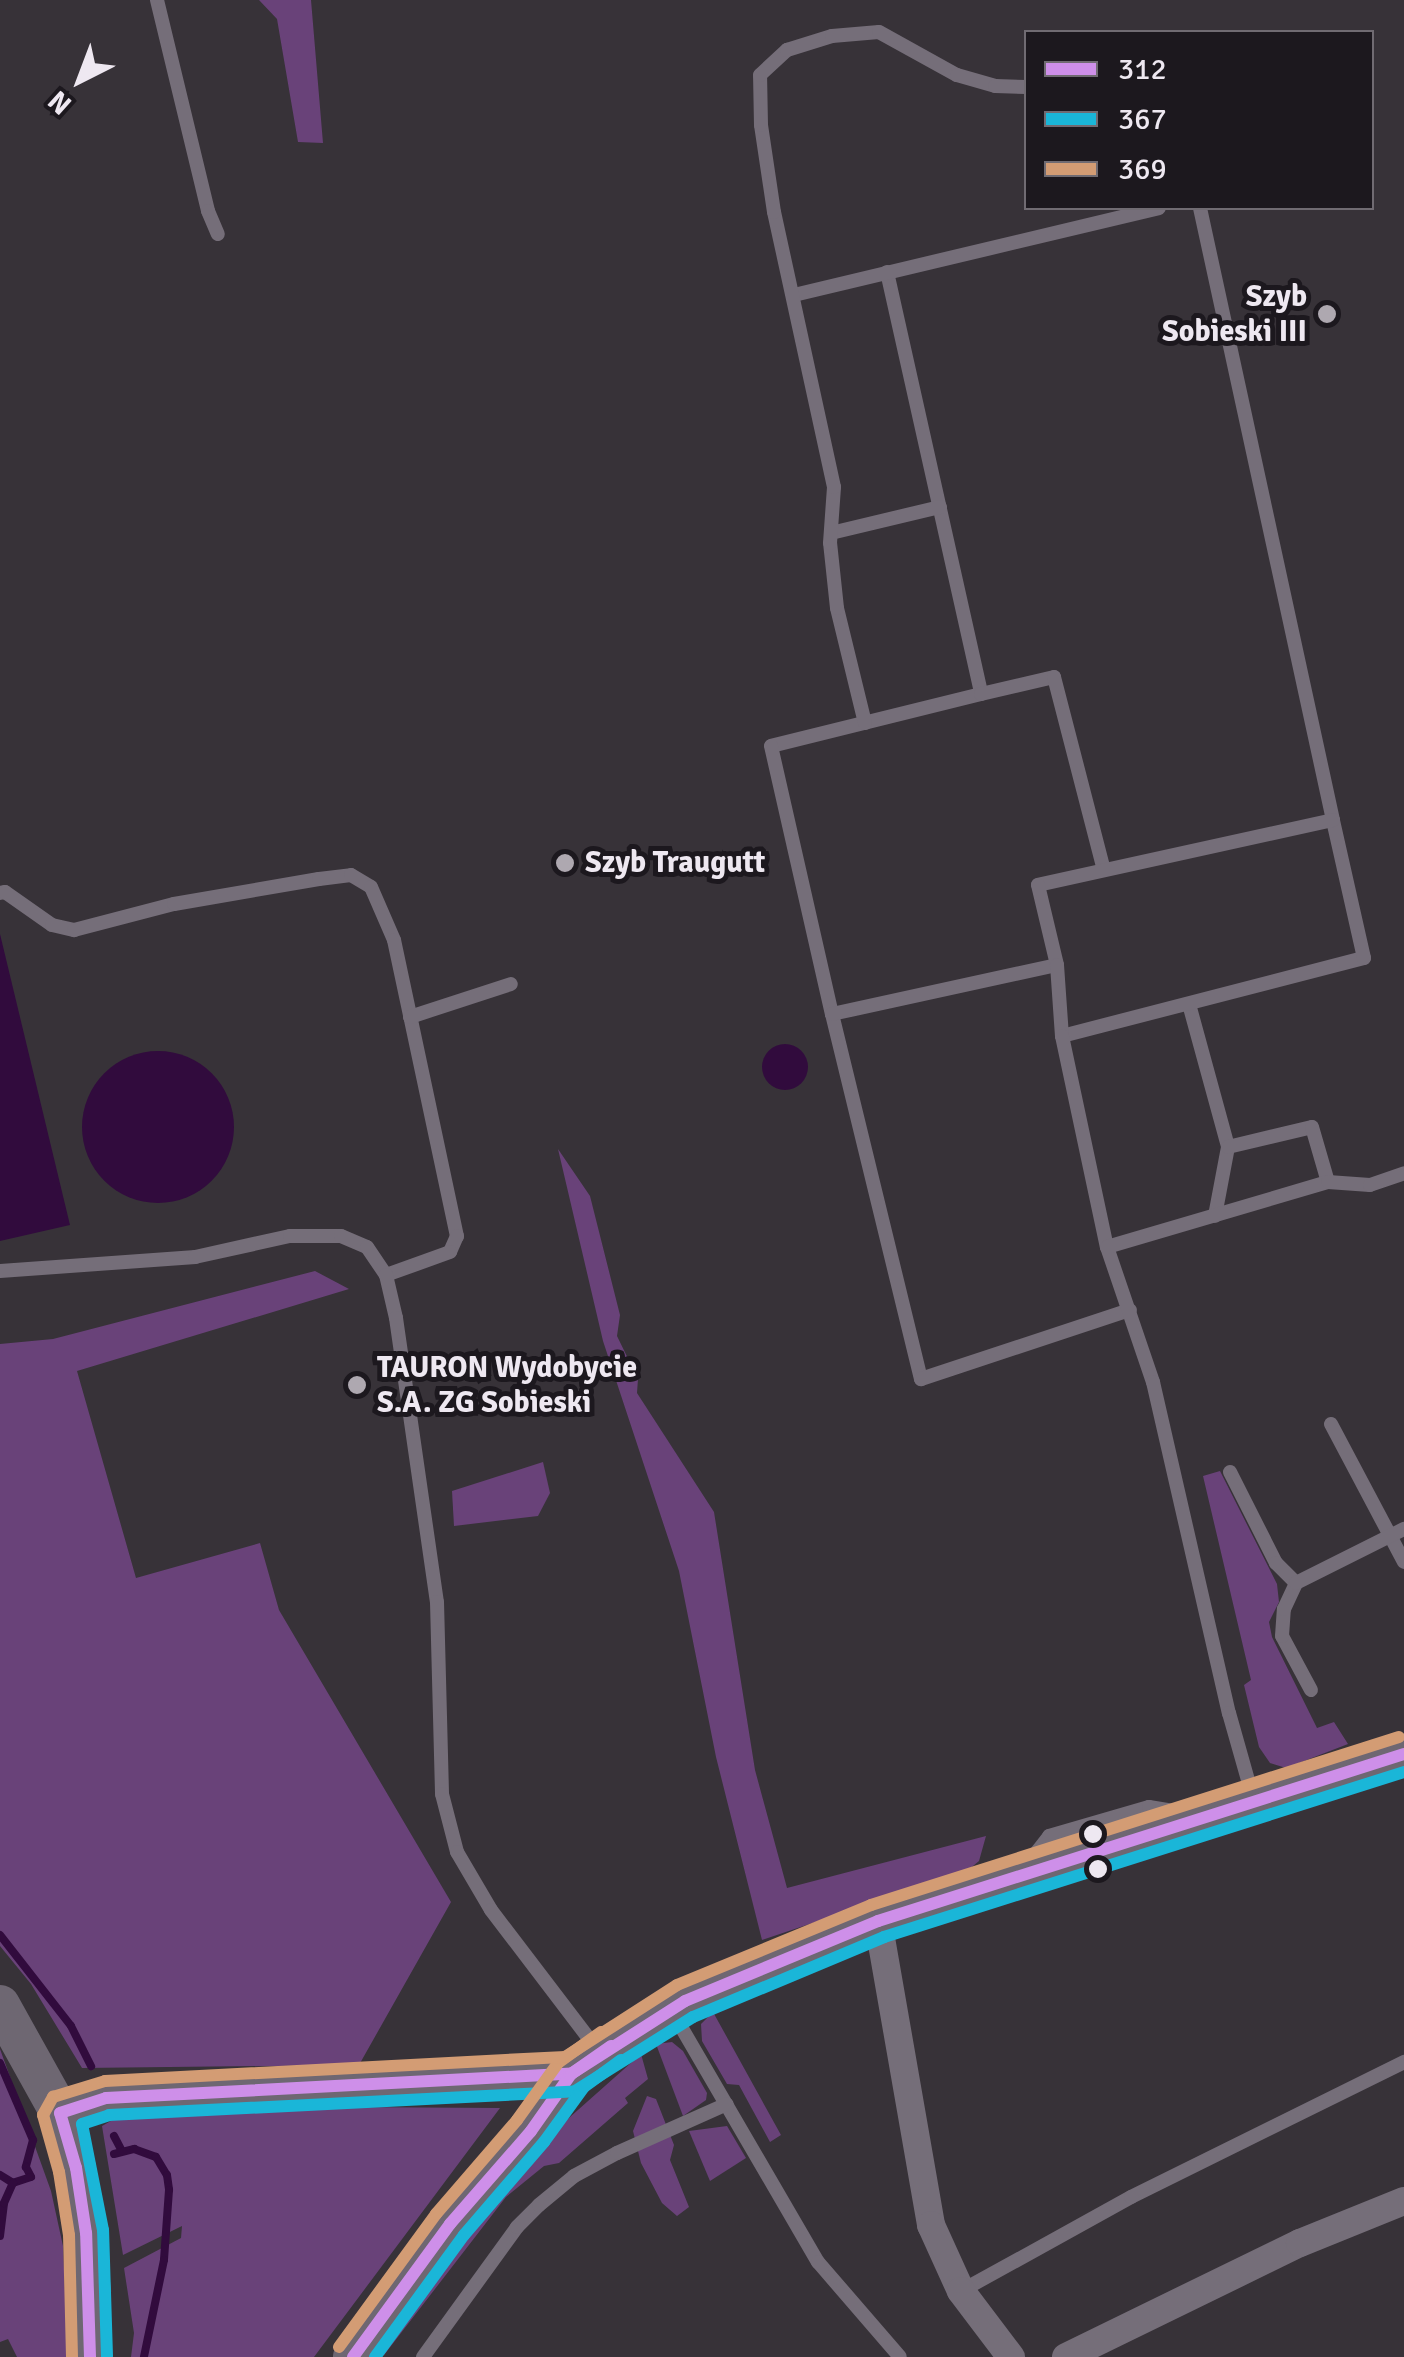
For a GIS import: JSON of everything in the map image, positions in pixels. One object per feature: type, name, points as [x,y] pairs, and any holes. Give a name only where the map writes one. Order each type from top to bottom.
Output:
[{"type":"street","points":[[356,2356],[450,2224],[586,2064],[670,2009],[736,1977],[878,1920],[1404,1754]]},
{"type":"street","points":[[878,1920],[931,2225],[962,2292],[1011,2357]]},
{"type":"street","points":[[0,2005],[60,2113],[76,2168],[86,2233],[90,2357]]},
{"type":"street","points":[[60,2113],[106,2098],[586,2064]]},
{"type":"street","points":[[1066,2357],[1300,2243],[1404,2202]]},
{"type":"lane","points":[[157,0],[208,210],[218,234]]},
{"type":"lane","points":[[866,722],[837,608],[831,533],[834,487],[774,212],[761,125],[760,75],[788,50],[832,36],[879,32],[957,75],[996,86],[1024,86]]},
{"type":"lane","points":[[794,294],[1150,210]]},
{"type":"lane","points":[[1062,1036],[1364,958],[1200,210]]},
{"type":"lane","points":[[887,272],[981,694]]},
{"type":"lane","points":[[831,533],[940,508]]},
{"type":"lane","points":[[1104,870],[1054,677],[771,746],[921,1379],[1130,1310]]},
{"type":"lane","points":[[1254,1801],[1229,1714],[1153,1382],[1107,1248],[1062,1036],[1056,965],[1038,884],[1333,820]]},
{"type":"lane","points":[[0,893],[6,892],[52,925],[74,930],[174,904],[351,875],[371,887],[386,914],[456,1236],[450,1252],[386,1275]]},
{"type":"lane","points":[[832,1014],[1056,965]]},
{"type":"lane","points":[[410,1017],[511,984]]},
{"type":"lane","points":[[1189,1004],[1228,1147],[1215,1216]]},
{"type":"lane","points":[[1228,1147],[1312,1127],[1328,1182]]},
{"type":"lane","points":[[1107,1248],[1328,1182],[1370,1186],[1404,1173]]},
{"type":"lane","points":[[0,1271],[196,1257],[290,1236],[341,1236],[367,1247],[386,1275],[437,1602],[442,1794],[456,1852],[586,2064]]},
{"type":"lane","points":[[1331,1424],[1397,1533],[1404,1562]]},
{"type":"lane","points":[[1230,1472],[1276,1563],[1296,1584]]},
{"type":"lane","points":[[1311,1690],[1282,1636],[1284,1610],[1296,1584],[1397,1533]]},
{"type":"lane","points":[[670,2009],[818,2262],[900,2357]]},
{"type":"lane","points":[[962,2292],[1131,2197],[1404,2062]]},
{"type":"lane","points":[[423,2357],[517,2227],[539,2205],[574,2176],[617,2152],[727,2104]]},
{"type":"shaded area","points":[[259,0],[311,0],[323,143],[298,142],[277,19]]},
{"type":"shaded area","points":[[0,934],[70,1225],[0,1241]]},
{"type":"shaded area","points":[[785,1044],[801,1051],[808,1067],[801,1083],[785,1090],[769,1083],[762,1067],[769,1051]]},
{"type":"shaded area","points":[[158,1051],[187,1057],[211,1074],[228,1098],[234,1127],[228,1156],[211,1180],[187,1197],[158,1203],[129,1197],[105,1180],[88,1156],[82,1127],[88,1098],[105,1074],[129,1057]]},
{"type":"shaded area","points":[[558,1149],[590,1196],[620,1315],[617,1336],[638,1379],[637,1393],[714,1512],[755,1770],[787,1888],[986,1836],[979,1861],[967,1871],[762,1940],[716,1757],[679,1571],[603,1341]]},
{"type":"shaded area","points":[[315,1271],[349,1289],[77,1371],[136,1578],[260,1543],[279,1610],[451,1902],[359,2065],[82,2068],[31,1984],[0,1946],[0,1344],[53,1339]]},
{"type":"shaded area","points":[[543,1462],[550,1493],[538,1516],[454,1526],[452,1491]]},
{"type":"shaded area","points":[[1220,1471],[1277,1584],[1279,1602],[1269,1622],[1272,1637],[1317,1728],[1334,1722],[1348,1744],[1286,1768],[1270,1763],[1259,1747],[1244,1685],[1251,1680],[1203,1476]]},
{"type":"shaded area","points":[[713,2012],[781,2135],[770,2142],[739,2085],[727,2084],[702,2041],[701,2024]]},
{"type":"shaded area","points":[[672,2042],[683,2051],[707,2093],[706,2100],[683,2116],[656,2044]]},
{"type":"shaded area","points":[[0,2049],[51,2191],[63,2246],[68,2357],[17,2357],[8,2339],[0,2342]]},
{"type":"shaded area","points":[[641,2054],[648,2079],[625,2098],[628,2103],[559,2163],[544,2166],[506,2197],[384,2355],[379,2349],[460,2239],[552,2133]]},
{"type":"shaded area","points":[[647,2096],[656,2099],[674,2145],[670,2160],[689,2207],[677,2216],[662,2203],[641,2163],[633,2131]]},
{"type":"shaded area","points":[[342,2107],[500,2108],[314,2357],[131,2357],[134,2333],[124,2268],[181,2238],[182,2226],[123,2255],[102,2126],[116,2118]]},
{"type":"shaded area","points":[[727,2126],[746,2158],[710,2181],[689,2131]]},
{"type":"waterway","points":[[0,1935],[71,2026],[91,2066]]},
{"type":"waterway","points":[[0,2063],[33,2140],[26,2167],[31,2177],[13,2183],[0,2175]]},
{"type":"waterway","points":[[114,2136],[122,2151]]},
{"type":"waterway","points":[[114,2154],[134,2149],[156,2157],[167,2175],[164,2260],[144,2357]]},
{"type":"waterway","points":[[0,2236],[4,2203],[13,2183]]},
{"type":"transit line","name":"369","points":[[72,2357],[69,2235],[59,2172],[43,2115],[53,2097],[105,2081],[565,2057],[677,1985],[871,1905],[1399,1737]]},
{"type":"transit line","name":"312","points":[[90,2357],[86,2233],[76,2168],[60,2113],[106,2098],[571,2074],[685,2001],[878,1921],[1404,1754]]},
{"type":"transit line","name":"367","points":[[107,2356],[103,2230],[82,2124],[109,2115],[575,2091],[693,2017],[884,1937],[1404,1772]]},
{"type":"transit line","name":"369","points":[[339,2347],[436,2214],[517,2120],[558,2063],[601,2032]]},
{"type":"transit line","name":"312","points":[[353,2357],[450,2224],[531,2131],[571,2074],[611,2046]]},
{"type":"transit line","name":"367","points":[[375,2357],[464,2235],[544,2142],[584,2087],[621,2060]]},
{"type":"place","name":"Szyb Sobieski III","points":[[1327,314]]},
{"type":"place","name":"Szyb Traugutt","points":[[565,863]]},
{"type":"place","name":"TAURON Wydobycie S.A. ZG Sobieski","points":[[357,1385]]}]
